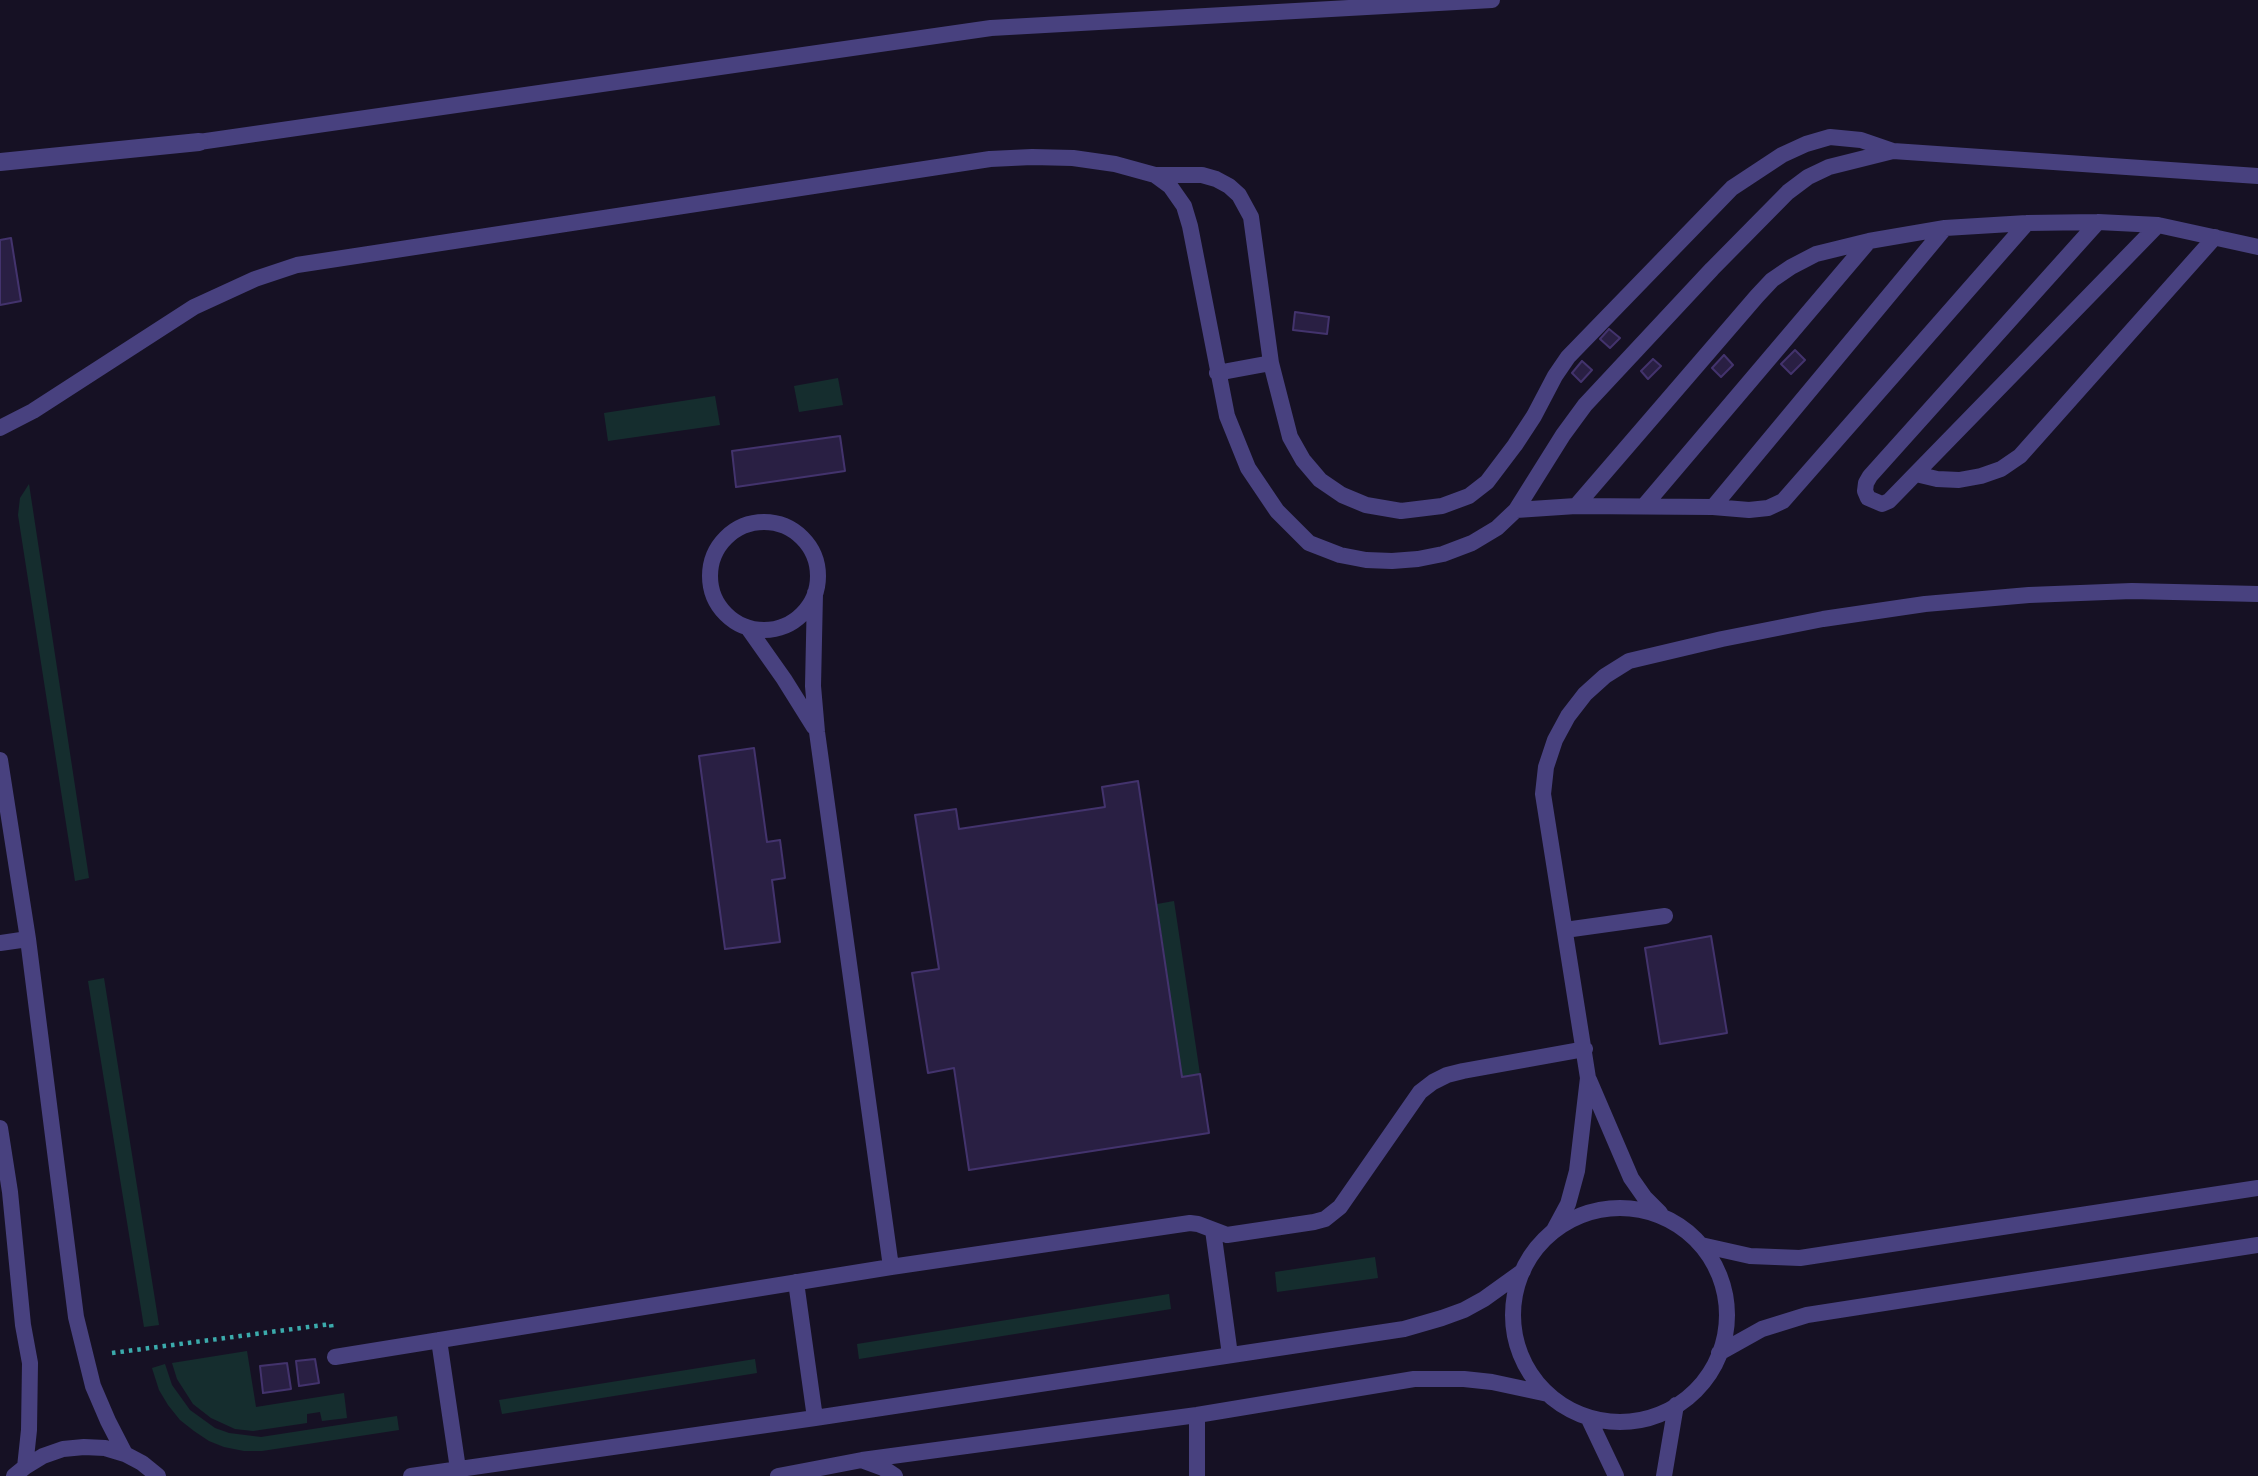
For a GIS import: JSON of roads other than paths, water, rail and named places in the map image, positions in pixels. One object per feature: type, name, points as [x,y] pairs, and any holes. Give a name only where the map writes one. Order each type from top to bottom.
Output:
[{"type":"street","points":[[0,162],[199,142]]},
{"type":"lane","points":[[199,142],[991,28],[1492,0]]},
{"type":"lane","points":[[1155,176],[1202,175],[1216,178],[1229,186],[1246,206],[1251,217],[1271,363],[1290,437],[1303,460],[1320,480],[1342,495],[1366,505],[1401,511],[1443,506],[1469,496],[1487,482],[1522,435],[1568,357],[1732,188],[1782,155],[1806,144],[1830,137],[1861,140],[1893,151],[2258,176]]},
{"type":"lane","points":[[0,428],[33,411],[194,307],[255,279],[297,265],[989,159],[1073,158],[1115,164],[1155,176],[1170,186],[1184,206],[1227,416],[1248,468],[1277,511],[1309,543],[1340,555],[1366,560],[1418,559],[1443,554],[1472,543],[1497,528],[1516,510],[1585,405],[1788,192],[1808,177],[1829,167],[1893,151]]},
{"type":"lane","points":[[2098,222],[1870,476],[1866,483],[1868,498],[1882,504],[1889,501],[2158,225]]},
{"type":"lane","points":[[1516,510],[1576,506],[1713,507],[1749,510],[1768,508],[1783,501],[2027,223]]},
{"type":"lane","points":[[1576,506],[1772,280],[1816,254],[1869,241],[1945,228],[2027,223],[2158,225],[2258,247]]},
{"type":"lane","points":[[1713,507],[1945,228]]},
{"type":"lane","points":[[1916,474],[1937,479],[1981,477],[2001,469],[2020,456],[2216,237]]},
{"type":"lane","points":[[1644,506],[1869,241]]},
{"type":"lane","points":[[1217,373],[1271,363]]},
{"type":"lane","points":[[815,593],[808,608],[796,620],[781,628],[764,631],[748,628],[733,620],[721,608],[713,593],[710,577],[713,560],[721,544],[733,533],[748,525],[764,522],[781,525],[796,533],[808,544],[816,559],[818,576],[815,593],[813,674],[817,732],[891,1267]]},
{"type":"lane","points":[[1588,1078],[1619,1153],[1644,1198],[1702,1245],[1720,1278],[1725,1296],[1725,1335],[1709,1373],[1695,1391],[1676,1405],[1656,1415],[1633,1421],[1610,1422],[1588,1417],[1566,1407],[1548,1394],[1522,1357],[1513,1314],[1523,1271],[1536,1249],[1554,1230],[1568,1204],[1577,1171],[1588,1078],[1543,794],[1546,767],[1555,740],[1584,694],[1629,661],[1823,619],[1925,604],[2029,594],[2132,591],[2258,594]]},
{"type":"lane","points":[[748,628],[817,732]]},
{"type":"lane","points":[[0,760],[28,939],[76,1317],[93,1386],[107,1421],[125,1454]]},
{"type":"lane","points":[[1565,930],[1665,916]]},
{"type":"lane","points":[[0,943],[28,939]]},
{"type":"lane","points":[[335,1357],[891,1267],[1190,1223],[1227,1235],[1325,1219],[1340,1207],[1420,1093],[1433,1082],[1463,1071],[1585,1049]]},
{"type":"lane","points":[[0,1128],[5,1193],[30,1363],[29,1430],[20,1471]]},
{"type":"lane","points":[[1702,1245],[1750,1256],[1800,1258],[2258,1188]]},
{"type":"lane","points":[[1554,1230],[1574,1218],[1596,1210],[1643,1210],[1665,1217]]},
{"type":"lane","points":[[1213,1230],[1230,1354]]},
{"type":"lane","points":[[1719,1353],[1762,1329],[1807,1315],[2258,1245]]},
{"type":"lane","points":[[411,1476],[1404,1329],[1464,1310],[1523,1271]]},
{"type":"lane","points":[[796,1282],[815,1418]]},
{"type":"lane","points":[[439,1340],[458,1469]]},
{"type":"lane","points":[[778,1476],[862,1460],[1197,1415],[1414,1379],[1492,1382],[1548,1394]]},
{"type":"lane","points":[[1664,1476],[1676,1405]]},
{"type":"lane","points":[[1197,1415],[1197,1476]]},
{"type":"lane","points":[[1588,1417],[1616,1476]]},
{"type":"lane","points":[[20,1471],[43,1456],[63,1449],[84,1447],[105,1448],[125,1454],[158,1476]]},
{"type":"lane","points":[[862,1460],[895,1476]]}]
